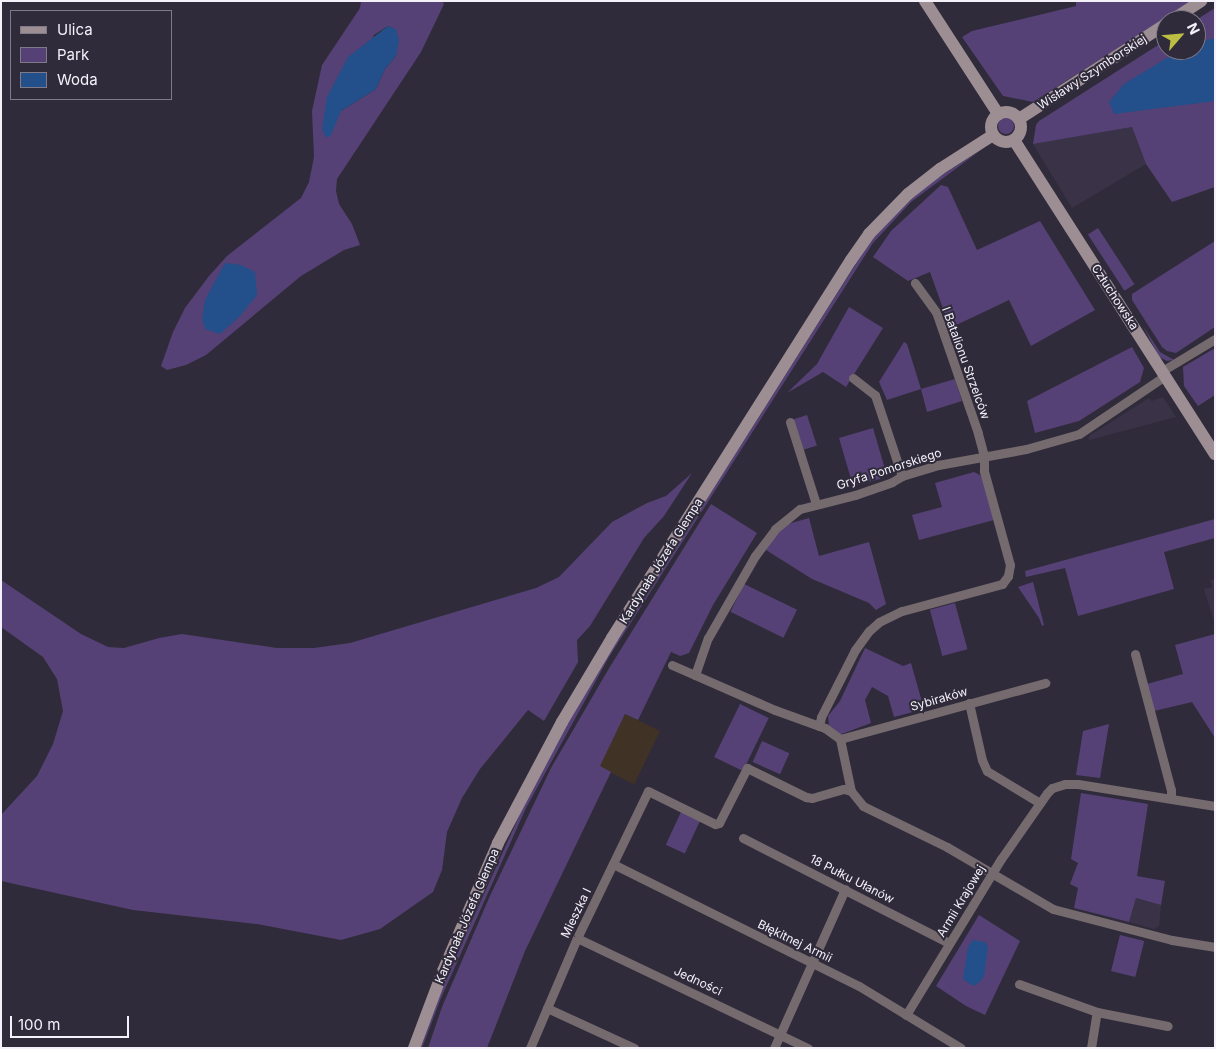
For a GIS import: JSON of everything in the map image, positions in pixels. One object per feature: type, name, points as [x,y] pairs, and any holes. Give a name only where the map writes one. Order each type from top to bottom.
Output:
[{"type":"main road","points":[[925,1],[998,114]]},
{"type":"main road","points":[[1188,10],[1202,1]]},
{"type":"main road","name":"Wisławy Szymborskiej","points":[[1019,119],[1156,30]]},
{"type":"main road","points":[[1011,113],[1019,119],[1021,129],[1014,140],[1002,142],[993,135],[992,123],[998,114],[1011,113]]},
{"type":"main road","name":"Kardynała Józefa Glempa","points":[[414,1048],[443,971],[498,842],[562,722],[612,638],[851,260],[869,234],[908,194],[940,169],[993,135]]},
{"type":"main road","name":"Człuchowska","points":[[1014,140],[1215,454]]},
{"type":"street","name":"I Batalionu Strzelców","points":[[819,726],[821,718],[855,650],[868,631],[879,622],[902,611],[1002,584],[1008,576],[1010,565],[984,471],[984,456],[960,379],[936,312],[915,283]]},
{"type":"street","name":"Gryfa Pomorskiego","points":[[695,674],[708,638],[755,556],[785,518],[800,509],[855,495],[892,482],[902,476],[938,465],[1026,449],[1079,434],[1215,339]]},
{"type":"street","points":[[853,378],[875,395],[902,476]]},
{"type":"street","points":[[790,422],[816,504]]},
{"type":"street","points":[[1135,654],[1172,790],[1171,798]]},
{"type":"street","points":[[672,664],[775,710],[819,726],[840,739],[851,791],[863,806],[947,847],[1053,909],[1172,940],[1215,947]]},
{"type":"street","name":"Sybiraków","points":[[840,739],[1045,683]]},
{"type":"street","points":[[969,703],[982,760],[988,771],[1040,803]]},
{"type":"street","name":"Mieszka I","points":[[530,1048],[577,938],[648,791],[714,824],[721,821],[747,768],[806,797],[815,797],[844,790],[851,791]]},
{"type":"street","name":"Armii Krajowej","points":[[906,1014],[992,874],[1052,788],[1072,783],[1215,806]]},
{"type":"street","name":"18 Pułku Ułanów","points":[[743,838],[950,943]]},
{"type":"street","name":"Błękitnej Armii","points":[[613,864],[859,986],[961,1048]]},
{"type":"street","points":[[774,1048],[845,889]]},
{"type":"street","name":"Jedności","points":[[577,938],[780,1033],[808,1048]]},
{"type":"street","points":[[1019,984],[1097,1012],[1168,1026]]},
{"type":"street","points":[[546,1008],[634,1048]]},
{"type":"street","points":[[1091,1048],[1097,1012]]},
{"type":"shaded area","points":[[1132,127],[1146,164],[1072,208],[1033,144]]},
{"type":"shaded area","points":[[1163,397],[1176,417],[1089,440],[1089,436],[1149,398],[1152,401]]},
{"type":"shaded area","points":[[1215,579],[1215,624],[1204,589],[1212,587],[1210,580]]},
{"type":"shaded area","points":[[625,714],[660,731],[634,784],[599,767]]},
{"type":"shaded area","points":[[1136,898],[1161,905],[1159,926],[1154,929],[1129,922]]},
{"type":"green space","points":[[361,1],[442,1],[444,4],[421,52],[337,179],[336,191],[339,204],[352,224],[360,245],[344,250],[301,276],[206,355],[186,365],[167,370],[161,366],[173,332],[185,308],[209,276],[227,256],[301,198],[309,182],[314,157],[312,111],[322,65],[360,8]],"holes":[[[388,26],[395,29],[396,56],[385,69],[376,89],[341,111],[374,35]]]},
{"type":"green space","points":[[1076,1],[1192,1],[1178,10],[1156,10],[1156,24],[1033,102],[1003,96],[962,37],[972,31],[1076,6]]},
{"type":"green space","points":[[1215,8],[1215,187],[1172,202],[1146,164],[1132,127],[1033,144],[1036,125],[1039,121],[1156,46],[1156,60],[1206,60],[1206,14]]},
{"type":"green space","points":[[1053,30],[1156,30],[1156,34],[1053,34]]},
{"type":"green space","points":[[1006,118],[1012,120],[1014,126],[1012,132],[1006,134],[1000,132],[998,126],[1000,120]]},
{"type":"green space","points":[[981,150],[911,202],[873,243],[609,657],[526,808],[441,998],[422,1048],[419,1048],[438,996],[530,792],[584,693],[866,248],[884,225],[925,186]]},
{"type":"green space","points":[[941,185],[948,187],[977,250],[1040,221],[1095,310],[1031,346],[1009,300],[950,328],[930,272],[908,281],[873,257],[891,231]]},
{"type":"green space","points":[[1098,228],[1134,284],[1124,291],[1088,235]]},
{"type":"green space","points":[[1215,241],[1215,327],[1176,353],[1167,351],[1162,347],[1132,300],[1132,294]]},
{"type":"green space","points":[[849,307],[883,328],[846,387],[823,372],[787,393],[817,364]]},
{"type":"green space","points":[[1143,326],[1160,352],[1174,360],[1167,361],[1159,357]]},
{"type":"green space","points":[[904,342],[907,344],[921,389],[887,400],[879,382]]},
{"type":"green space","points":[[1132,347],[1144,368],[1140,382],[1079,421],[1035,433],[1027,401]]},
{"type":"green space","points":[[1215,348],[1215,395],[1198,406],[1184,386],[1183,367]]},
{"type":"green space","points":[[955,379],[962,401],[927,412],[921,389]]},
{"type":"green space","points":[[807,415],[817,445],[804,450],[794,419]]},
{"type":"green space","points":[[873,428],[885,469],[880,479],[853,486],[839,438]]},
{"type":"green space","points":[[974,472],[982,476],[994,520],[919,540],[912,515],[942,507],[935,483]]},
{"type":"green space","points":[[692,473],[664,516],[644,538],[590,626],[577,640],[578,662],[544,721],[528,710],[480,769],[462,798],[447,832],[442,870],[433,892],[380,929],[341,940],[257,924],[133,910],[1,881],[1,815],[37,776],[53,744],[63,711],[57,679],[43,657],[1,627],[1,580],[81,634],[108,647],[124,648],[159,638],[182,634],[277,648],[314,648],[350,643],[536,588],[559,577],[612,522],[647,503],[666,496]]},
{"type":"green space","points":[[711,504],[757,533],[713,605],[689,653],[680,656],[671,652],[638,720],[625,714],[600,766],[611,772],[525,951],[487,1048],[428,1048],[442,1007],[489,898],[551,768],[608,670]]},
{"type":"green space","points":[[809,518],[819,556],[869,542],[886,604],[876,610],[869,603],[812,579],[766,550],[776,533],[788,524]]},
{"type":"green space","points":[[1215,519],[1215,538],[1164,552],[1174,589],[1078,616],[1065,568],[1026,577],[1025,571]]},
{"type":"green space","points":[[1033,582],[1044,625],[1042,626],[1039,618],[1018,587]]},
{"type":"green space","points":[[744,584],[797,610],[783,638],[730,612]]},
{"type":"green space","points":[[955,603],[967,649],[942,656],[930,610]]},
{"type":"green space","points":[[1215,634],[1215,738],[1192,702],[1154,711],[1147,684],[1183,674],[1175,645]]},
{"type":"green space","points":[[865,648],[903,666],[911,663],[924,709],[894,717],[888,696],[872,687],[865,700],[871,723],[839,735],[829,726],[828,716],[840,701]]},
{"type":"green space","points":[[740,704],[769,718],[743,771],[714,757]]},
{"type":"green space","points":[[1109,724],[1100,778],[1076,775],[1083,731]]},
{"type":"green space","points":[[762,741],[789,753],[780,774],[753,762]]},
{"type":"green space","points":[[1081,793],[1148,804],[1137,876],[1165,881],[1161,905],[1136,898],[1129,922],[1074,908],[1078,888],[1070,884],[1078,863],[1071,859]]},
{"type":"green space","points":[[681,812],[700,821],[685,854],[666,845]]},
{"type":"green space","points":[[979,915],[1020,941],[985,1015],[966,1006],[936,986]]},
{"type":"green space","points":[[1120,935],[1144,941],[1135,977],[1111,971]]},
{"type":"water","points":[[388,26],[396,29],[399,41],[396,56],[385,69],[376,89],[341,111],[331,135],[326,138],[322,129],[327,97],[348,57]]},
{"type":"water","points":[[1215,38],[1215,101],[1114,114],[1109,102],[1124,84],[1164,60],[1206,60],[1206,40]]},
{"type":"water","points":[[225,263],[241,265],[255,272],[257,295],[240,316],[220,334],[205,329],[202,319],[205,300]]},
{"type":"water","points":[[973,940],[985,942],[988,947],[984,976],[980,982],[973,986],[963,979],[968,947]]}]
